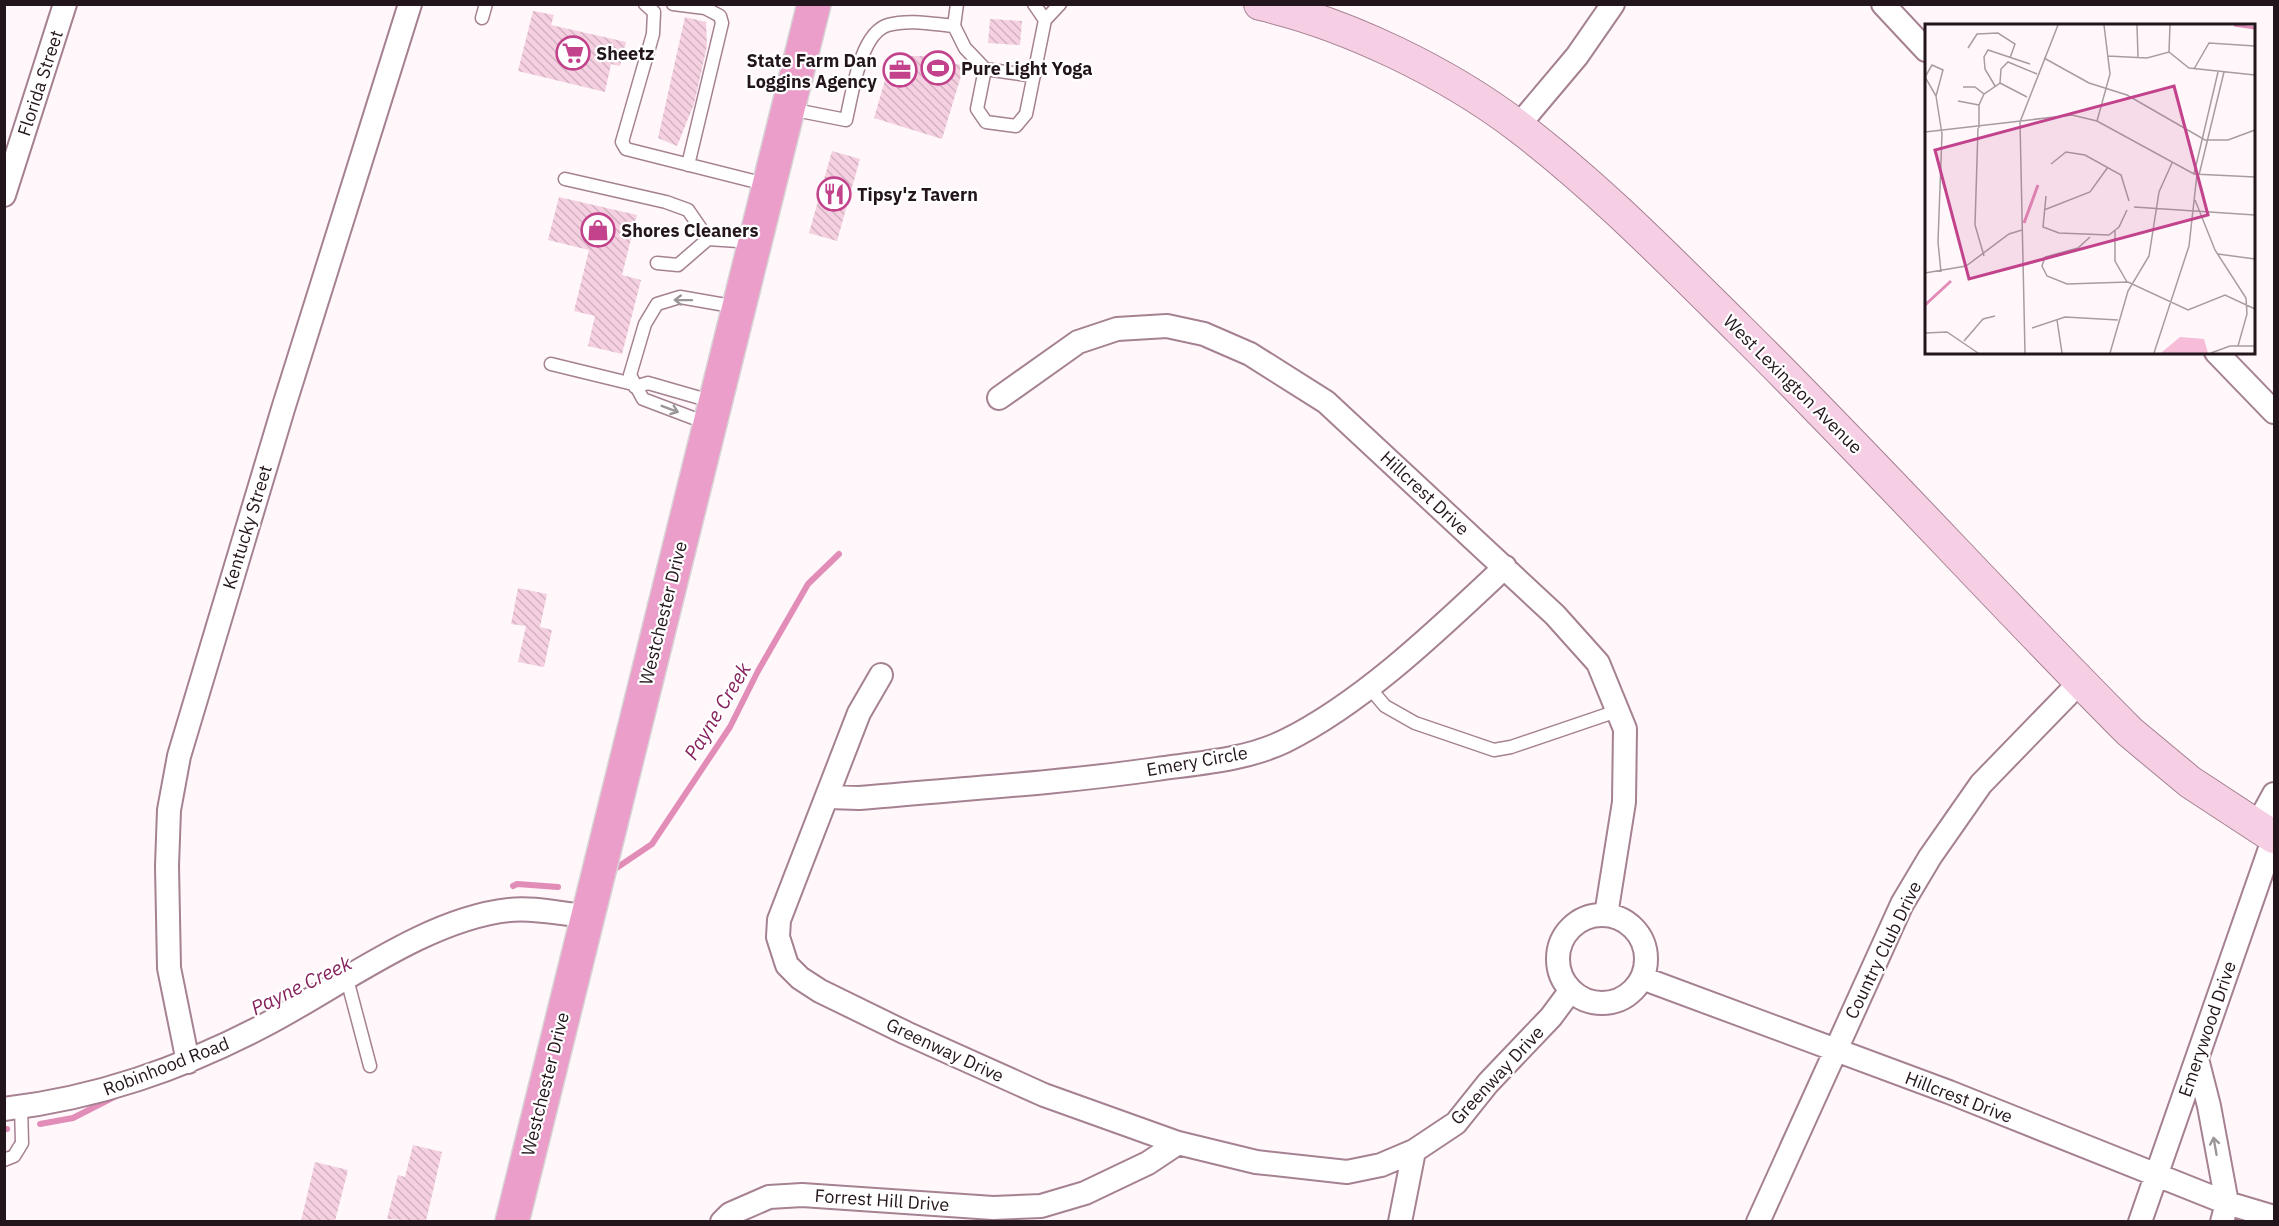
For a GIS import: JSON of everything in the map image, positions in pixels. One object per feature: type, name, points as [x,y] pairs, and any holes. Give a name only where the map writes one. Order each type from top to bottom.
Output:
[{"type":"main road","name":"Westchester Drive","points":[[512,1221],[586,916],[757,243],[814,4]]},
{"type":"street","name":"Florida Street","points":[[4,195],[65,4]]},
{"type":"street","name":"Kentucky Street","points":[[188,1062],[169,968],[167,866],[169,810],[179,756],[286,398],[410,4]]},
{"type":"street","name":"West Lexington Avenue","points":[[1260,4],[1304,14],[1423,66],[1518,126],[1628,220],[1803,392],[2130,732],[2164,760],[2268,834]]},
{"type":"street","points":[[1518,126],[1577,56],[1613,4]]},
{"type":"street","points":[[1883,4],[1925,49]]},
{"type":"street","name":"Hillcrest Drive","points":[[999,398],[1078,342],[1117,329],[1167,326],[1204,334],[1250,354],[1326,402],[1505,567],[1555,615],[1598,663],[1624,729],[1624,801],[1606,915]]},
{"type":"street","points":[[2218,354],[2274,412]]},
{"type":"street","name":"Emery Circle","points":[[828,796],[860,798],[941,791],[1128,773],[1231,759],[1284,741],[1347,702],[1434,633],[1505,567]]},
{"type":"street","name":"Greenway Drive","points":[[881,675],[859,713],[779,920],[780,949],[787,965],[800,978],[820,991],[906,1033],[1033,1090],[1178,1143],[1256,1162],[1347,1172],[1381,1166],[1414,1151],[1456,1123],[1488,1083],[1551,1017],[1571,990]]},
{"type":"street","name":"Country Club Drive","points":[[1758,1221],[1902,904],[1930,857],[1981,784],[2080,682]]},
{"type":"street","name":"Emerywood Drive","points":[[2140,1221],[2196,1059],[2268,834],[2274,794]]},
{"type":"street","name":"Robinhood Road","points":[[13,1108],[91,1095],[188,1062],[264,1026],[405,946],[458,923],[510,910],[586,916]]},
{"type":"street","points":[[1606,915],[1632,926],[1646,950],[1646,964],[1642,978],[1634,990],[1623,998],[1596,1003],[1582,999],[1562,978],[1557,963],[1562,941],[1576,922],[1590,916],[1606,915]]},
{"type":"street","name":"Hillcrest Drive","points":[[1642,978],[1835,1049],[2157,1174],[2225,1212],[2274,1217]]},
{"type":"street","points":[[2196,1059],[2209,1106],[2225,1212]]},
{"type":"street","name":"Forrest Hill Drive","points":[[722,1221],[730,1214],[769,1197],[802,1195],[993,1208],[1041,1206],[1085,1193],[1148,1163],[1178,1143]]},
{"type":"street","points":[[1400,1221],[1414,1151]]},
{"type":"lane","points":[[482,18],[486,4]]},
{"type":"lane","points":[[645,4],[654,12],[652,34],[622,142],[626,149],[771,185]]},
{"type":"lane","points":[[673,4],[705,8],[720,16],[722,23],[688,165]]},
{"type":"lane","points":[[957,4],[954,26],[965,48],[985,69],[1034,76]]},
{"type":"lane","points":[[1034,4],[1046,20]]},
{"type":"lane","points":[[985,69],[977,109],[986,122],[1016,126],[1026,114],[1046,20],[1060,4]]},
{"type":"lane","points":[[789,109],[846,120],[862,57],[870,39],[886,25],[910,22],[954,26]]},
{"type":"lane","points":[[566,179],[666,202],[688,210],[708,239]]},
{"type":"lane","points":[[657,263],[678,265],[708,239],[757,243]]},
{"type":"lane","points":[[714,413],[643,399],[630,375],[645,324],[657,304],[680,297],[741,307]]},
{"type":"lane","points":[[551,364],[634,386],[648,383],[714,413]]},
{"type":"lane","points":[[1368,686],[1395,714],[1422,726],[1494,750],[1511,747],[1617,711]]},
{"type":"lane","points":[[348,979],[370,1066]]},
{"type":"lane","points":[[4,1160],[14,1156],[22,1143],[24,1130],[13,1108]]},
{"type":"building","name":"Sheetz","points":[[533,11],[554,15],[551,25],[626,42],[620,66],[611,64],[605,92],[518,71]]},
{"type":"building","points":[[685,17],[706,22],[707,46],[694,104],[677,146],[658,138]]},
{"type":"building","points":[[990,19],[1022,21],[1020,45],[988,43]]},
{"type":"building","points":[[892,56],[929,56],[964,66],[942,139],[874,118]]},
{"type":"building","points":[[832,151],[860,159],[837,241],[809,233]]},
{"type":"building","points":[[559,197],[637,215],[622,275],[641,280],[622,354],[588,346],[595,316],[574,311],[589,250],[548,240]]},
{"type":"building","points":[[518,588],[547,594],[540,627],[552,630],[544,667],[518,662],[526,626],[511,624]]},
{"type":"building","points":[[413,1145],[442,1152],[426,1221],[387,1219],[398,1175],[405,1177]]},
{"type":"building","points":[[315,1162],[348,1170],[335,1221],[301,1221]]},
{"type":"waterway","name":"Payne Creek","points":[[612,871],[652,844],[730,727],[758,671],[808,584],[839,554]]},
{"type":"waterway","name":"Payne Creek","points":[[513,886],[517,884],[558,887]]},
{"type":"waterway","name":"Payne Creek","points":[[40,1124],[73,1118],[116,1096]]},
{"type":"place","name":"Sheetz","points":[[573,53]]},
{"type":"place","name":"Pure Light Yoga","points":[[938,68]]},
{"type":"place","name":"State Farm Dan Loggins Agency","points":[[900,70]]},
{"type":"place","name":"Tipsy'z Tavern","points":[[834,194]]},
{"type":"place","name":"Shores Cleaners","points":[[598,230]]}]
